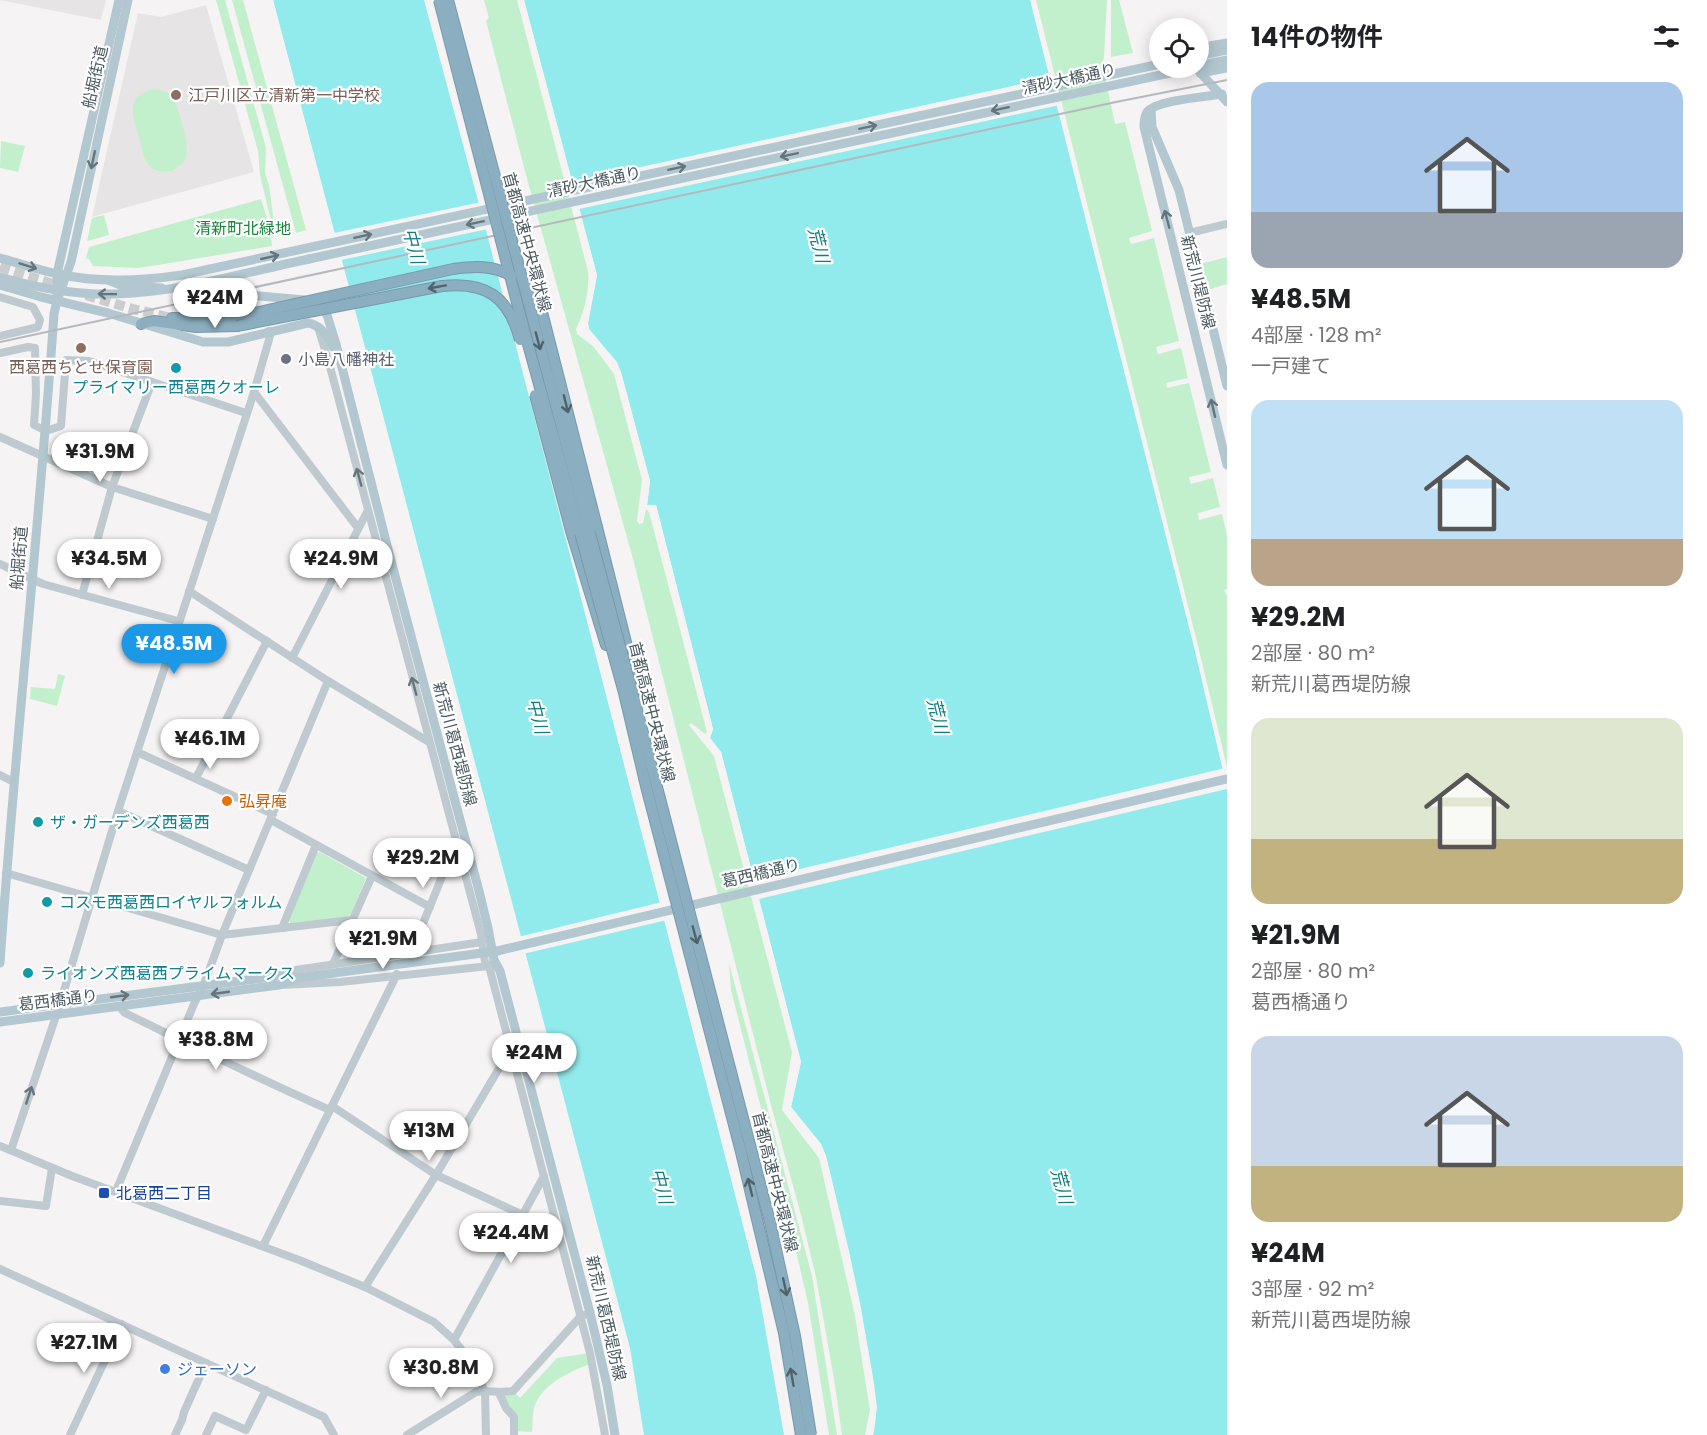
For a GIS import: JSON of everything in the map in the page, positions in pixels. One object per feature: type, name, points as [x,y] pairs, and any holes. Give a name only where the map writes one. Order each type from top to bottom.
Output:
[{"type":"highway","name":"首都高速中央環状線","points":[[439,0],[524,326],[624,693],[764,1242],[784,1333],[801,1435]]},
{"type":"highway","name":"首都高速中央環状線","points":[[448,0],[637,710],[770,1222],[795,1336],[811,1435]]},
{"type":"highway","points":[[172,318],[207,320],[246,315],[366,287],[480,266],[500,270],[524,284],[535,298],[543,316],[638,690],[637,710]]},
{"type":"highway","points":[[141,324],[154,321],[196,327],[237,326],[448,285],[475,286],[501,301],[518,332],[571,531],[614,672],[624,693]]},
{"type":"main road","name":"船堀街道","points":[[57,300],[57,274],[119,0]]},
{"type":"main road","name":"船堀街道","points":[[0,963],[6,873],[44,458],[54,314],[67,276],[128,0]]},
{"type":"main road","points":[[1209,46],[1227,43]]},
{"type":"main road","points":[[1209,54],[1227,50]]},
{"type":"main road","name":"清砂大橋通り","points":[[1209,65],[1227,60]]},
{"type":"main road","name":"清砂大橋通り","points":[[0,258],[57,274],[108,280],[182,275],[1149,66]]},
{"type":"main road","points":[[1209,69],[1227,68]]},
{"type":"main road","name":"清砂大橋通り","points":[[0,277],[50,289],[91,293],[139,292],[180,286],[1155,78]]},
{"type":"main road","points":[[1206,78],[1225,96]]},
{"type":"main road","points":[[1154,106],[1225,96]]},
{"type":"main road","name":"新荒川堤防線","points":[[1154,106],[1152,127],[1179,190],[1224,356],[1227,386]]},
{"type":"main road","name":"新荒川堤防線","points":[[1154,106],[1145,116],[1145,135],[1227,465]]},
{"type":"main road","points":[[108,280],[123,286],[293,298],[322,307],[317,326]]},
{"type":"main road","points":[[0,285],[108,313],[192,340],[218,343],[295,325],[317,326],[331,342],[339,360]]},
{"type":"main road","name":"新荒川葛西堤防線","points":[[322,307],[329,320],[471,860],[494,960],[503,982],[606,1385],[615,1435]]},
{"type":"main road","name":"葛西橋通り","points":[[0,1012],[204,984],[297,978],[497,951],[1227,779]]},
{"type":"main road","name":"葛西橋通り","points":[[0,1022],[197,997],[279,980]]},
{"type":"street","points":[[1189,233],[1227,224]]},
{"type":"street","points":[[0,297],[33,307],[40,320],[38,327],[0,336]]},
{"type":"street","points":[[317,326],[458,848],[485,962],[489,966],[544,1176],[586,1314],[590,1353],[605,1435]]},
{"type":"street","points":[[11,1150],[60,1004],[178,621],[254,392],[270,331]]},
{"type":"street","points":[[0,353],[28,347],[35,348],[34,425],[46,431],[61,426],[66,360],[89,361],[246,413]]},
{"type":"street","points":[[82,596],[112,488],[152,382]]},
{"type":"street","points":[[254,392],[358,528]]},
{"type":"street","points":[[0,437],[112,488],[213,519]]},
{"type":"street","points":[[292,658],[368,510]]},
{"type":"street","points":[[0,564],[43,584],[178,621]]},
{"type":"street","points":[[189,591],[328,681],[429,742]]},
{"type":"street","points":[[196,778],[267,641]]},
{"type":"street","points":[[116,1191],[204,984],[222,935],[328,681]]},
{"type":"street","points":[[137,752],[196,778],[272,817],[316,845],[430,908]]},
{"type":"street","points":[[0,776],[14,782]]},
{"type":"street","points":[[118,811],[249,870]]},
{"type":"street","points":[[282,928],[316,845]]},
{"type":"street","points":[[458,848],[471,860]]},
{"type":"street","points":[[411,953],[452,852],[458,848]]},
{"type":"street","points":[[6,873],[222,935],[351,920]]},
{"type":"street","points":[[333,964],[372,876]]},
{"type":"street","points":[[279,980],[296,970],[482,942]]},
{"type":"street","points":[[423,951],[425,972]]},
{"type":"street","points":[[279,980],[340,982],[397,974],[434,973],[489,966]]},
{"type":"street","points":[[263,1246],[397,974]]},
{"type":"street","points":[[119,1007],[125,1013],[272,1084],[331,1108],[436,1175],[523,1215]]},
{"type":"street","points":[[364,1287],[436,1175],[511,1048]]},
{"type":"street","points":[[0,1146],[52,1168],[263,1246],[364,1287],[434,1322],[454,1340],[485,1391],[486,1435]]},
{"type":"street","points":[[0,1201],[46,1206],[52,1168]]},
{"type":"street","points":[[454,1340],[544,1176]]},
{"type":"street","points":[[0,1269],[324,1417],[334,1435]]},
{"type":"street","points":[[407,1435],[476,1392],[513,1391],[586,1314]]},
{"type":"street","points":[[70,1435],[122,1324]]},
{"type":"street","points":[[175,1435],[207,1363]]},
{"type":"street","points":[[206,1435],[215,1416],[246,1430],[266,1390]]},
{"type":"street","points":[[499,1393],[506,1408],[514,1417],[514,1435]]},
{"type":"shaded area","points":[[0,0],[106,0],[101,20]]},
{"type":"shaded area","name":"江戸川区立清新第一中学校","points":[[206,5],[254,172],[92,217],[138,13],[161,17]]},
{"type":"green space","points":[[216,0],[225,0],[266,148],[265,173],[269,185],[274,223],[272,225],[260,175],[258,151]]},
{"type":"green space","points":[[232,0],[243,0],[306,230],[296,233]]},
{"type":"green space","points":[[484,0],[517,0],[588,271],[587,293],[582,316],[576,329],[577,334],[593,346],[614,374],[642,480],[637,521],[639,524],[643,523],[646,509],[649,512],[707,732],[705,734],[691,723],[689,725],[714,756],[792,1052],[782,1110],[819,1158],[855,1316],[870,1410],[865,1435],[842,1435],[816,1277],[801,1215],[633,559],[526,175],[486,21],[489,18]]},
{"type":"green space","points":[[1036,0],[1107,0],[1102,62],[1115,124],[1125,122],[1152,231],[1129,238],[1131,244],[1154,238],[1179,341],[1156,347],[1158,354],[1181,348],[1188,378],[1166,383],[1167,388],[1189,383],[1211,472],[1189,477],[1191,484],[1213,478],[1220,507],[1198,513],[1199,520],[1222,514],[1227,535],[1227,589],[1224,590],[1227,596],[1227,767],[1198,646]]},
{"type":"green space","points":[[1111,0],[1119,0],[1133,53],[1111,57]]},
{"type":"green space","points":[[155,89],[172,97],[178,109],[185,136],[186,158],[172,171],[157,170],[146,161],[133,115],[134,102],[138,96]]},
{"type":"green space","points":[[1,141],[25,146],[18,172],[0,168]]},
{"type":"green space","name":"清新町北緑地","points":[[261,199],[270,228],[272,246],[138,268],[93,266],[86,258],[89,247]]},
{"type":"green space","points":[[104,215],[109,235],[87,241],[92,218]]},
{"type":"green space","points":[[1227,257],[1227,284],[1207,290],[1200,264]]},
{"type":"green space","points":[[58,674],[65,676],[57,706],[30,699],[31,687],[55,689]]},
{"type":"green space","points":[[320,852],[366,878],[351,914],[346,917],[290,923],[289,919],[315,854]]},
{"type":"green space","points":[[729,963],[812,1276],[837,1435],[829,1435],[808,1303],[731,990]]},
{"type":"green space","points":[[590,1353],[592,1363],[558,1380],[543,1392],[534,1408],[532,1432],[514,1431],[514,1417],[499,1393],[513,1391],[520,1398],[557,1358]]},
{"type":"water","name":"中川","points":[[273,0],[424,0],[486,230],[756,1276],[784,1435],[644,1435],[630,1348]]},
{"type":"water","name":"荒川","points":[[524,0],[1030,0],[1194,647],[1227,788],[1227,1435],[873,1435],[876,1403],[872,1371],[854,1276],[826,1156],[821,1144],[791,1107],[801,1062],[721,752],[710,738],[713,729],[656,505],[647,506],[650,481],[621,372],[589,329],[588,323],[597,275]]},
{"type":"pier","points":[[270,0],[273,0],[334,233],[481,202],[488,229],[341,260],[347,284],[344,284]]},
{"type":"pier","points":[[521,0],[524,0],[572,182],[1053,77],[1060,105],[579,209],[597,275],[588,323],[589,329],[617,362],[621,372],[650,481],[647,505],[656,505],[713,729],[710,738],[721,752],[754,880],[1225,768],[1227,789],[759,899],[801,1062],[791,1107],[821,1144],[826,1156],[849,1251],[877,1407],[873,1435],[870,1435],[874,1407],[858,1309],[823,1157],[819,1146],[790,1113],[798,1062],[718,753],[707,739],[710,729],[654,508],[644,507],[647,481],[618,373],[614,364],[586,330],[585,323],[594,275]]},
{"type":"pier","points":[[662,902],[667,920],[523,954],[518,937]]},
{"type":"tunnel","points":[[0,267],[65,288]]},
{"type":"tunnel","points":[[86,295],[172,318]]},
{"type":"railway","points":[[0,342],[1227,80]]},
{"type":"place","name":"江戸川区立清新第一中学校","points":[[176,95]]},
{"type":"place","name":"西葛西ちとせ保育園","points":[[81,348]]},
{"type":"place","name":"小島八幡神社","points":[[286,359]]},
{"type":"place","name":"プライマリー西葛西クオーレ","points":[[176,368]]},
{"type":"place","name":"弘昇庵","points":[[227,801]]},
{"type":"place","name":"ザ・ガーデンズ西葛西","points":[[38,822]]},
{"type":"place","name":"コスモ西葛西ロイヤルフォルム","points":[[47,902]]},
{"type":"place","name":"ライオンズ西葛西プライムマークス","points":[[28,973]]},
{"type":"place","name":"北葛西二丁目","points":[[104,1193]]},
{"type":"place","name":"ジェーソン","points":[[165,1369]]}]
